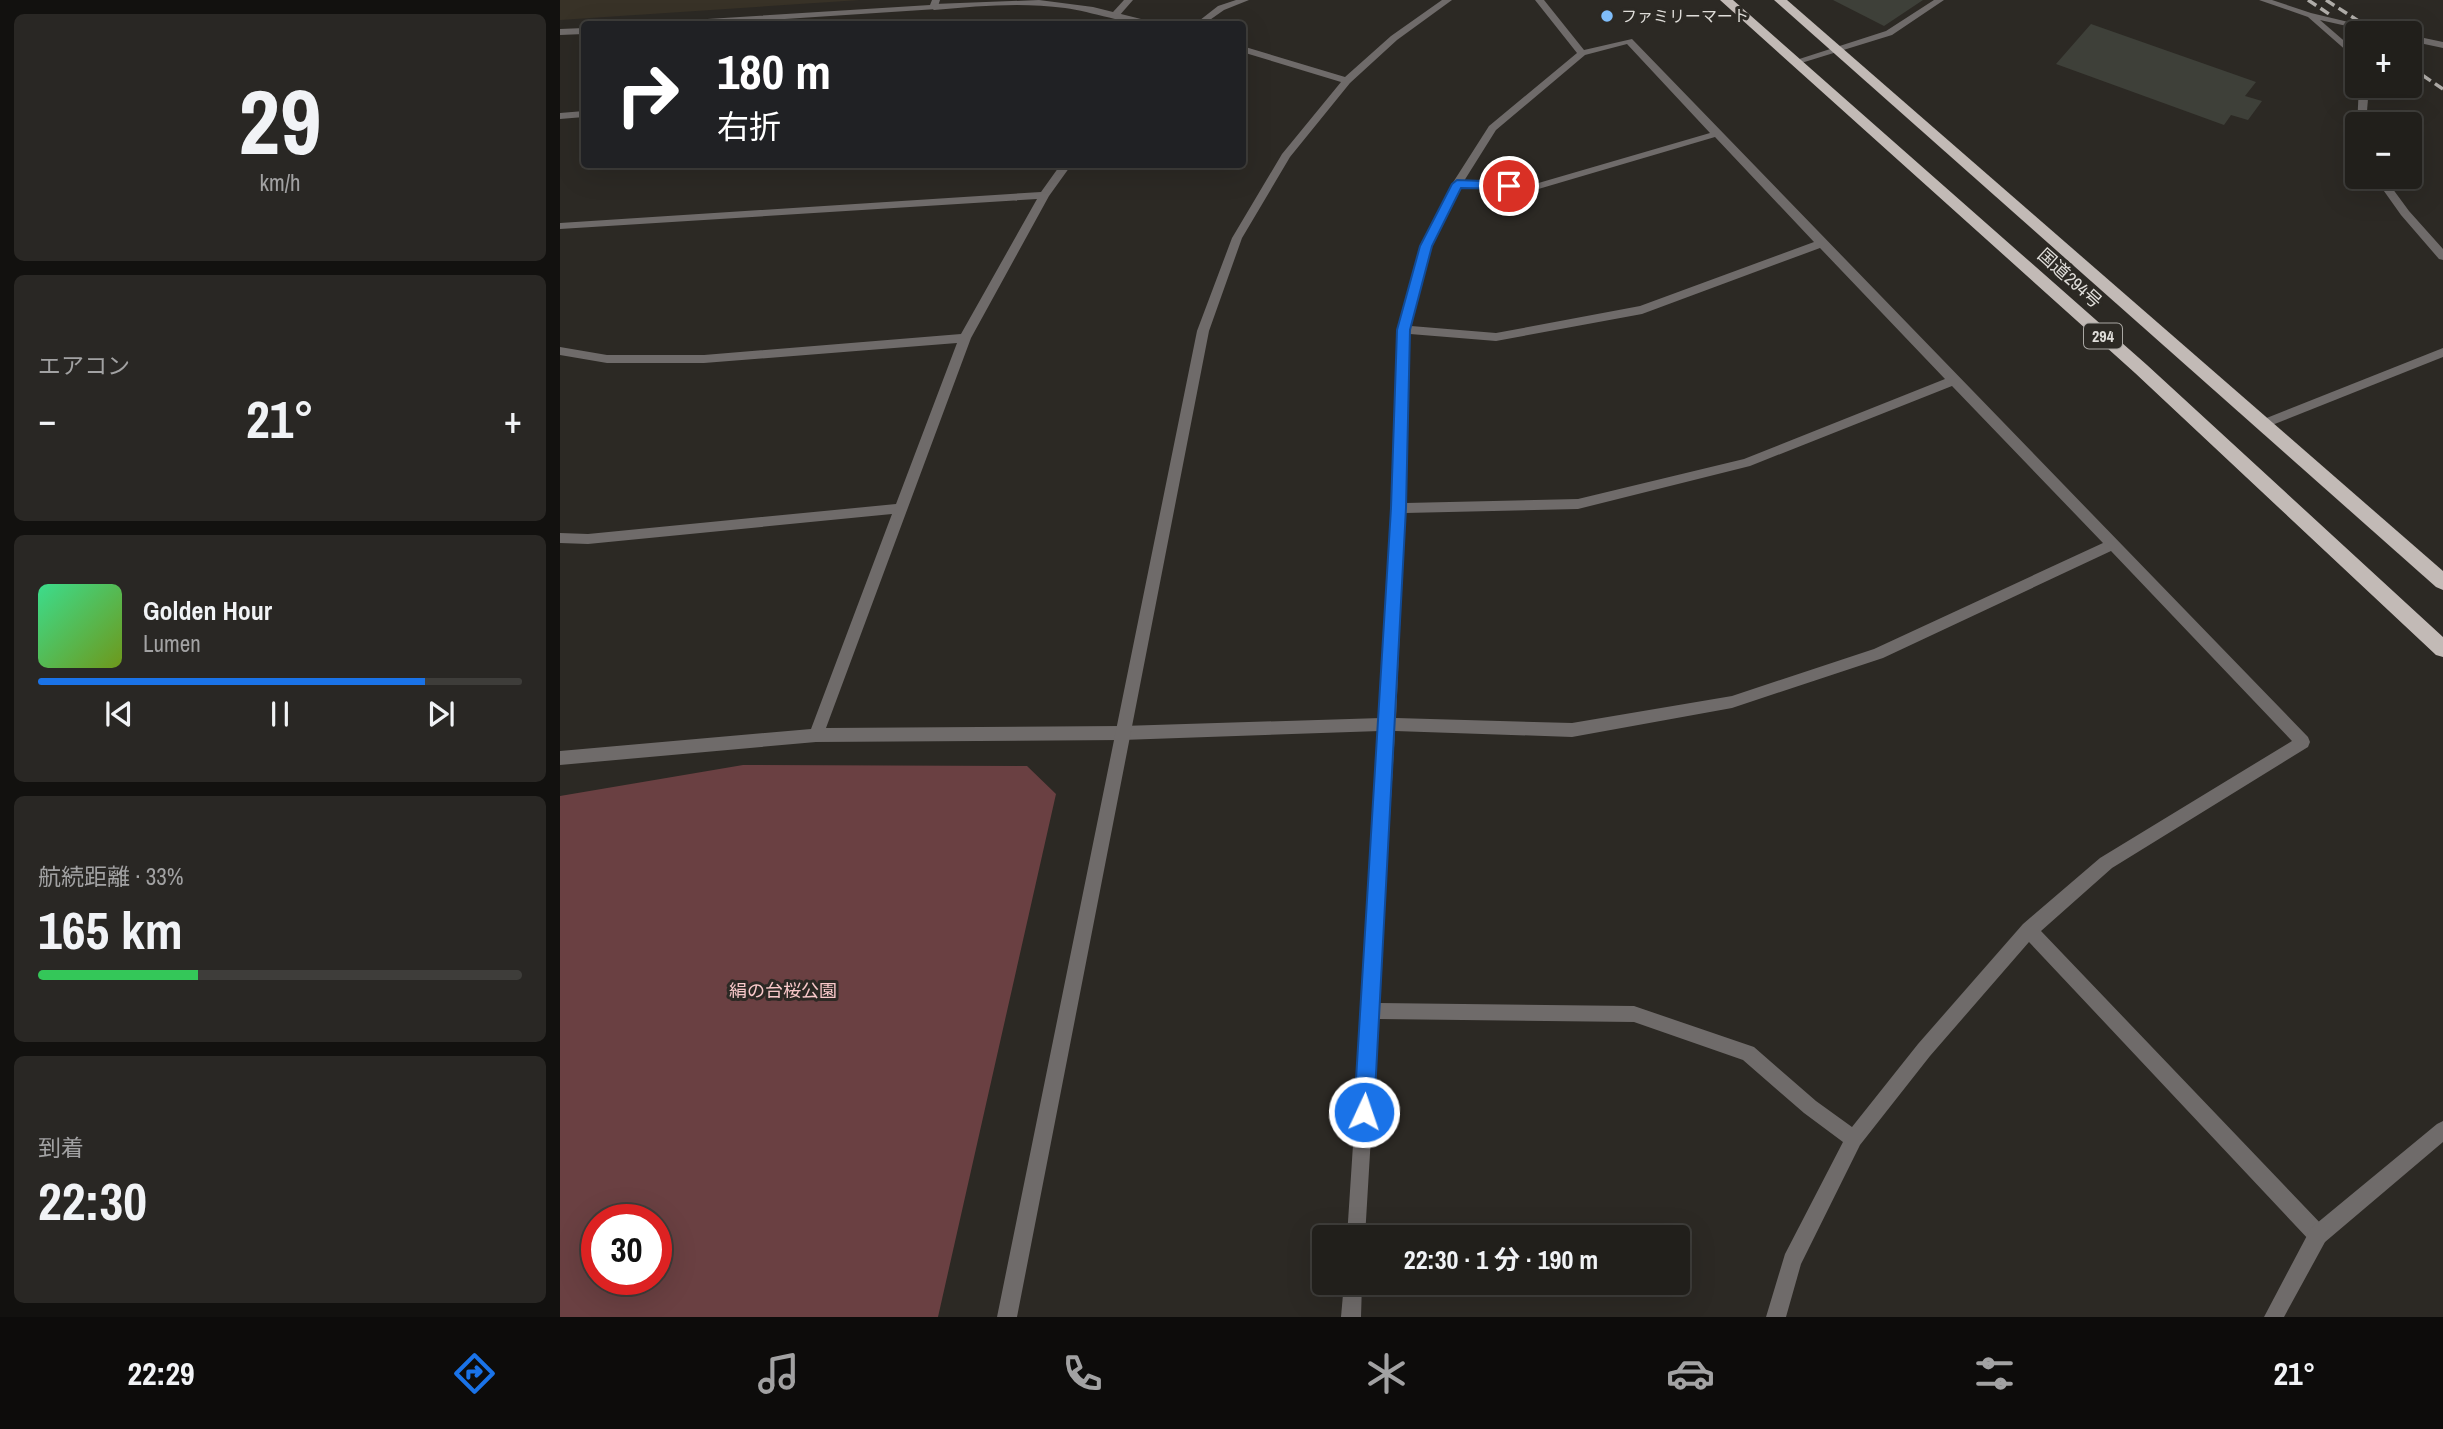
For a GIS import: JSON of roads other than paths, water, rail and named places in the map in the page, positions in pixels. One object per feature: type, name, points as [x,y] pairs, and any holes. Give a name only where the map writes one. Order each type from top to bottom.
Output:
[{"type":"highway","name":"国道294号","points":[[1726,0],[2141,369],[2443,649]]},
{"type":"highway","name":"国道294号","points":[[1780,0],[2443,582]]},
{"type":"street","points":[[1116,14],[1129,0]]},
{"type":"street","points":[[1203,21],[1221,8],[1245,0]]},
{"type":"street","points":[[1007,1317],[1203,331],[1237,238],[1286,156],[1347,81],[1394,38],[1448,0]]},
{"type":"street","points":[[1539,0],[1582,53]]},
{"type":"street","points":[[1795,62],[1889,33],[1940,0]]},
{"type":"street","points":[[2263,0],[2345,23]]},
{"type":"street","points":[[714,21],[935,4],[998,2],[1054,4],[1145,21]]},
{"type":"street","points":[[2309,15],[2345,46]]},
{"type":"street","points":[[560,32],[581,31]]},
{"type":"street","points":[[1357,1225],[1388,724],[1399,508],[1404,330],[1426,246],[1457,184],[1492,128],[1582,53],[1629,41],[1820,244],[1955,380],[2303,742],[2106,863],[2029,930],[1924,1050],[1854,1139],[1792,1261],[1776,1317]]},
{"type":"street","points":[[2422,41],[2443,46]]},
{"type":"street","points":[[1246,50],[1347,81]]},
{"type":"street","points":[[560,116],[581,114]]},
{"type":"street","points":[[1457,184],[1535,187],[1716,134]]},
{"type":"street","points":[[816,735],[965,338],[1044,195],[1064,168]]},
{"type":"street","points":[[2388,189],[2443,256]]},
{"type":"street","points":[[560,226],[1044,195]]},
{"type":"street","points":[[1404,330],[1496,337],[1642,310],[1820,244]]},
{"type":"street","points":[[560,351],[607,359],[704,359],[965,338]]},
{"type":"street","points":[[2263,424],[2443,352]]},
{"type":"street","points":[[1399,508],[1578,505],[1746,463],[1955,380]]},
{"type":"street","points":[[560,538],[588,539],[903,508]]},
{"type":"street","points":[[560,758],[816,735],[1122,733],[1388,724],[1572,730],[1731,702],[1878,654],[2113,544]]},
{"type":"street","points":[[2029,930],[2318,1235]]},
{"type":"street","points":[[1370,1011],[1634,1014],[1748,1053],[1810,1107],[1854,1139]]},
{"type":"street","points":[[2274,1317],[2318,1235],[2443,1130]]},
{"type":"street","points":[[1351,1317],[1352,1295]]},
{"type":"railway","points":[[2308,0],[2332,16]]},
{"type":"railway","points":[[2326,0],[2358,21]]},
{"type":"railway","points":[[2422,75],[2443,89]]},
{"type":"place","name":"ファミリーマート","points":[[1607,16]]},
{"type":"park label","name":"絹の台桜公園","points":[[783,990]]}]
